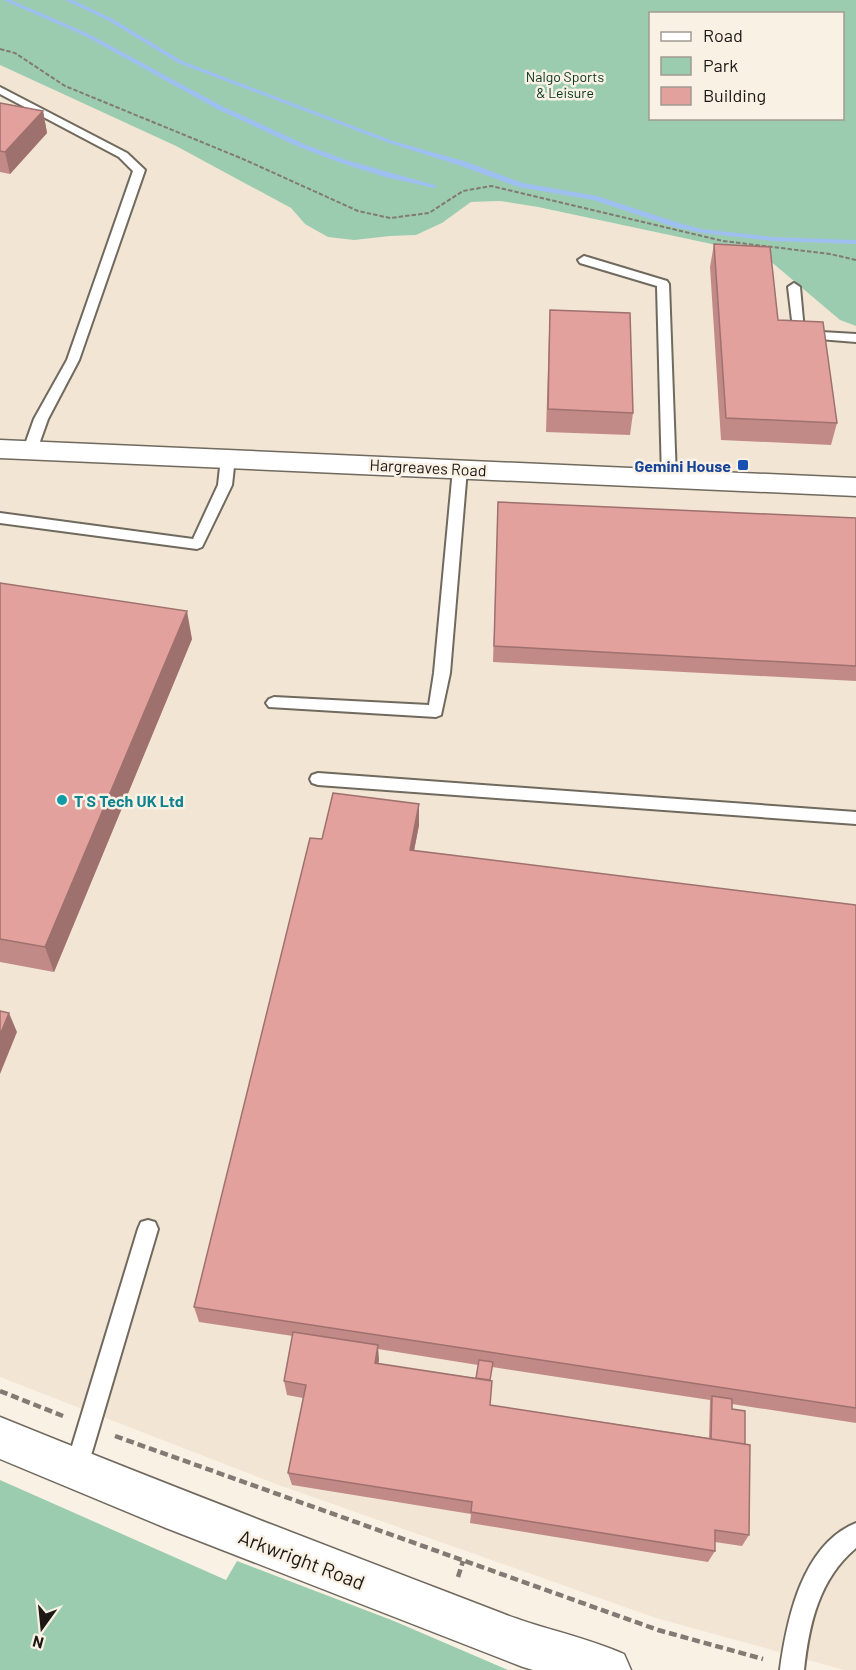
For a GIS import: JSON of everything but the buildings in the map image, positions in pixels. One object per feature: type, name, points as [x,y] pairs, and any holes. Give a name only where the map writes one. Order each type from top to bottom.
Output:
[{"type":"street","name":"Hargreaves Road","points":[[0,449],[856,487]]},
{"type":"street","name":"Arkwright Road","points":[[0,1438],[523,1644],[608,1670]]},
{"type":"lane","points":[[0,90],[123,155],[139,170],[73,360],[41,419],[30,450]]},
{"type":"lane","points":[[584,260],[663,284],[669,478]]},
{"type":"lane","points":[[794,287],[798,334],[856,338]]},
{"type":"lane","points":[[0,518],[197,544],[225,485],[228,458]]},
{"type":"lane","points":[[274,703],[436,711],[460,469]]},
{"type":"lane","points":[[318,779],[856,818]]},
{"type":"lane","points":[[76,1469],[148,1229]]},
{"type":"lane","points":[[792,1669],[796,1632],[813,1584],[826,1561],[842,1544],[856,1534]]},
{"type":"path","points":[[0,49],[15,53],[64,86],[243,159],[358,212],[390,218],[429,213],[463,191],[491,186],[723,241],[830,254],[856,260]]},
{"type":"path","points":[[0,1391],[88,1427],[658,1630],[792,1669]]},
{"type":"shaded area","points":[[0,65],[176,146],[291,208],[305,224],[390,236],[416,235],[442,223],[471,202],[500,201],[538,207],[735,249],[769,260],[840,320],[856,326],[856,1670],[844,1670],[656,1618],[276,1484],[0,1377]]},
{"type":"green space","name":"Nalgo Sports & Leisure","points":[[0,0],[856,0],[856,326],[840,320],[769,260],[735,249],[538,207],[500,201],[471,202],[442,223],[416,235],[354,240],[328,237],[305,224],[291,208],[176,146],[0,65]]},
{"type":"green space","points":[[0,1480],[226,1580],[237,1561],[394,1621],[508,1670],[0,1670]]},
{"type":"waterway","points":[[6,0],[87,35],[179,86],[301,146],[344,162],[434,186]]},
{"type":"waterway","points":[[68,0],[111,20],[180,62],[391,142],[464,164],[521,185],[594,198],[702,231],[772,239],[856,242]]},
{"type":"place","name":"Gemini House","points":[[743,465]]},
{"type":"place","name":"T S Tech UK Ltd","points":[[62,800]]}]
